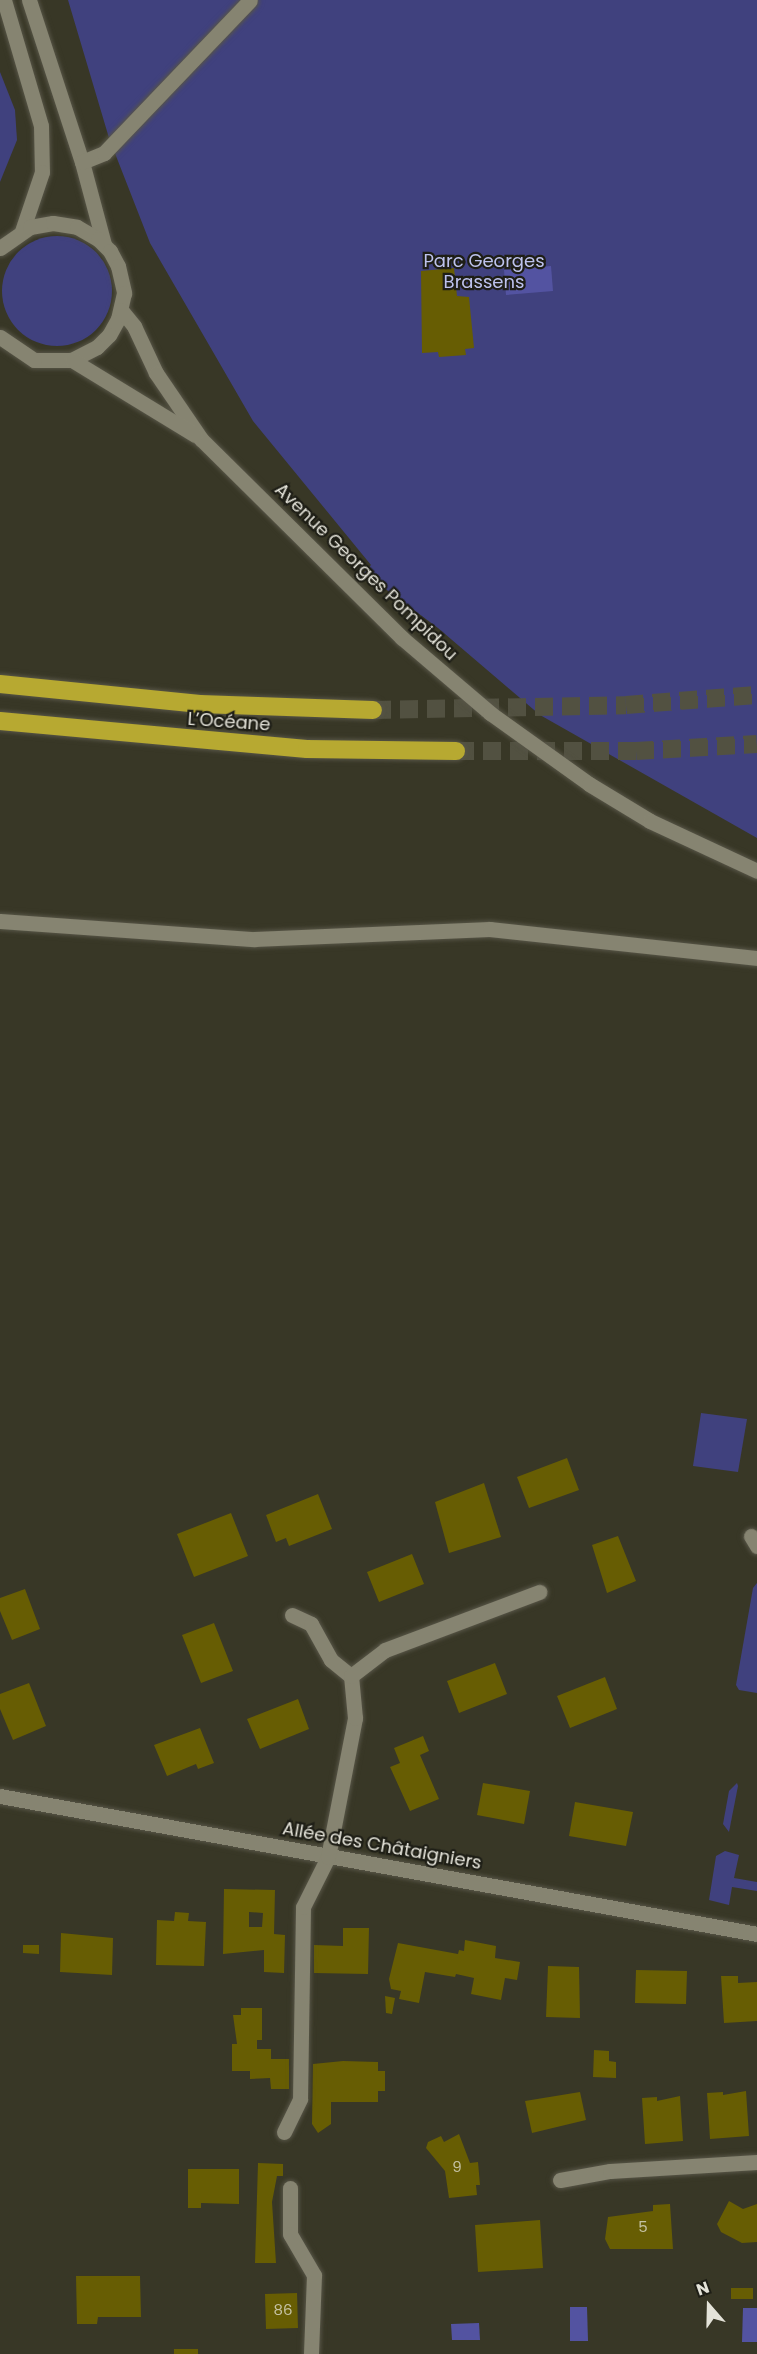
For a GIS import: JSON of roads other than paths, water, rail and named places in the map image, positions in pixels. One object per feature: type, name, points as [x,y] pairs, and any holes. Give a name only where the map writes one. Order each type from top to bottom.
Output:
[{"type":"highway","name":"L’Océane","points":[[0,684],[200,704],[374,710]]},
{"type":"highway","name":"L’Océane","points":[[0,721],[307,748],[456,751]]},
{"type":"street","points":[[4,0],[41,126],[42,171],[22,231]]},
{"type":"street","points":[[0,337],[34,360],[72,360],[103,341],[121,310],[121,275],[104,244],[82,162],[29,0]]},
{"type":"street","points":[[82,162],[104,153],[250,0]]},
{"type":"street","points":[[0,248],[22,231],[45,224],[69,225],[104,244]]},
{"type":"street","name":"Avenue Georges Pompidou","points":[[121,310],[134,326],[156,373],[201,439],[402,638],[490,713],[589,784],[650,821],[757,872]]},
{"type":"street","name":"Avenue Georges Pompidou","points":[[72,360],[201,439]]},
{"type":"street","points":[[0,921],[254,939],[490,929],[757,958]]},
{"type":"street","points":[[351,1676],[385,1650],[539,1592]]},
{"type":"street","points":[[284,2132],[300,2099],[303,1907],[328,1857],[355,1718],[351,1676],[331,1660],[311,1624],[292,1615]]},
{"type":"street","name":"Allée des Châtaigniers","points":[[0,1796],[757,1934]]},
{"type":"street","points":[[560,2180],[610,2171],[757,2162]]},
{"type":"street","points":[[290,2188],[290,2234],[314,2275],[311,2354]]},
{"type":"tunnel","points":[[373,710],[626,705],[757,695]]},
{"type":"tunnel","points":[[456,751],[636,751],[757,744]]},
{"type":"park label","name":"Parc Georges Brassens","points":[[484,272]]}]
